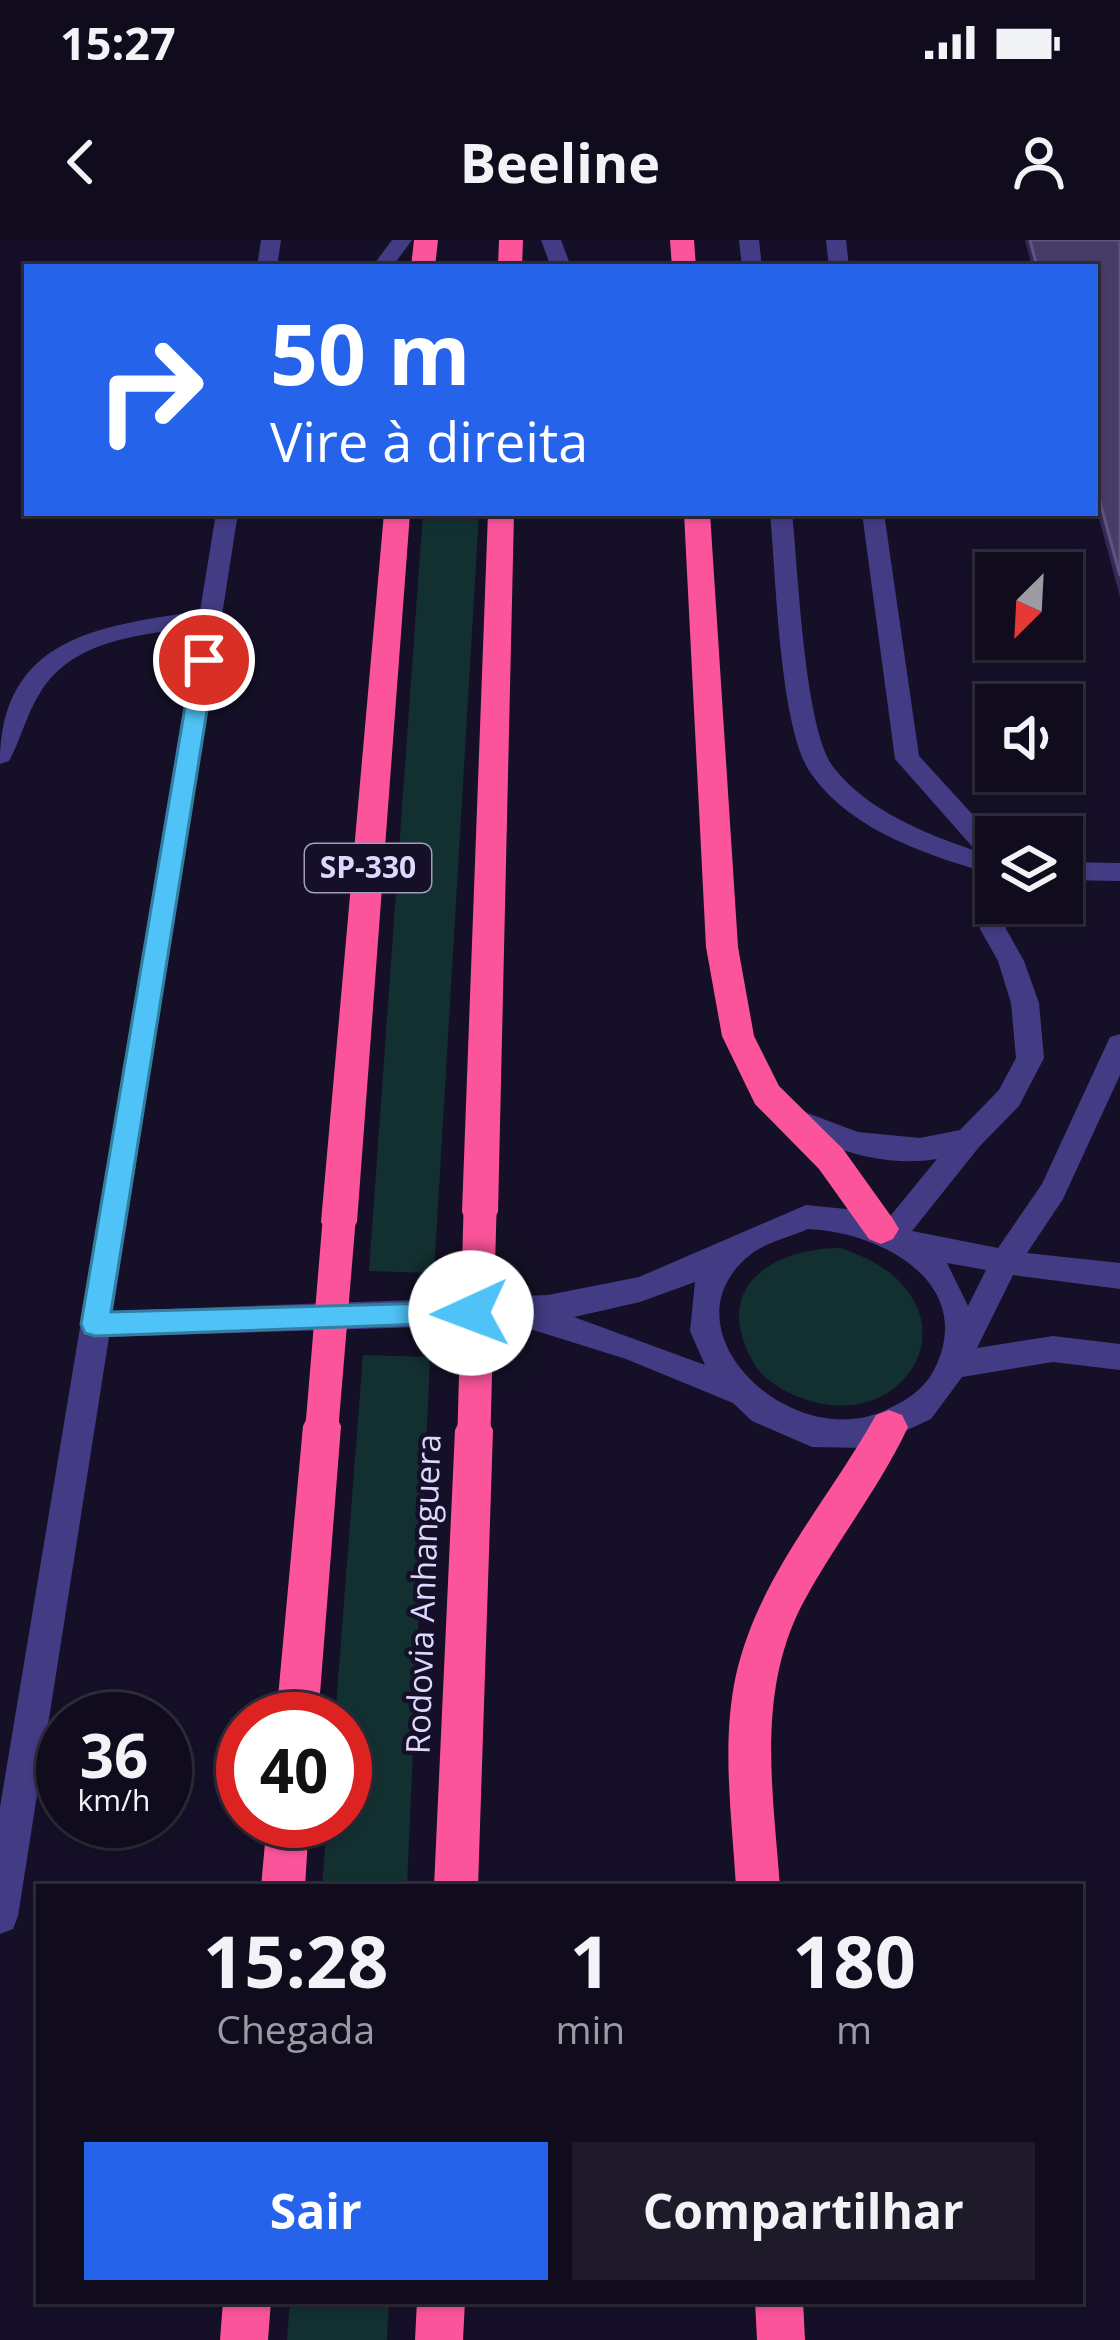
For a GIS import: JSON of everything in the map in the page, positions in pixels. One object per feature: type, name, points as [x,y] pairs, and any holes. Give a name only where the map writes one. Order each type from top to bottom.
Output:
[{"type":"highway","name":"SP-330","points":[[299,1692],[397,516]]},
{"type":"highway","name":"Rodovia Anhanguera","points":[[457,1884],[501,516]]},
{"type":"highway","points":[[698,516],[722,947],[738,1036],[766,1095],[831,1159],[894,1236]]},
{"type":"highway","points":[[758,1884],[750,1732],[763,1650],[794,1586],[867,1471],[889,1426]]},
{"type":"highway","points":[[283,1884],[286,1848]]},
{"type":"highway","points":[[244,2340],[247,2304]]},
{"type":"highway","points":[[439,2340],[441,2304]]},
{"type":"highway","points":[[779,2304],[782,2340]]},
{"type":"street","points":[[0,1916],[227,516]]},
{"type":"street","points":[[781,516],[800,675],[817,766],[878,817],[975,860]]},
{"type":"street","points":[[873,516],[907,759],[975,833]]},
{"type":"street","points":[[0,755],[16,704],[54,657],[90,636],[211,617]]},
{"type":"street","points":[[1083,871],[1120,872]]},
{"type":"street","points":[[894,1236],[969,1138],[1009,1098],[1030,1058],[1025,1003],[993,924]]},
{"type":"street","points":[[518,1312],[693,1370],[771,1417],[809,1431],[850,1435],[889,1426],[918,1411],[940,1390],[1005,1262],[1053,1191],[1120,1045]]},
{"type":"street","points":[[790,1118],[848,1144],[884,1151],[926,1152],[969,1138]]},
{"type":"street","points":[[95,1324],[518,1312],[650,1288],[687,1276],[771,1226],[806,1217],[844,1218],[894,1236],[1005,1262],[1120,1276]]},
{"type":"street","points":[[894,1236],[934,1268],[953,1298],[960,1332],[954,1365]]},
{"type":"street","points":[[739,1394],[716,1365],[704,1332],[704,1315],[705,1298],[718,1268],[740,1243]]},
{"type":"street","points":[[954,1365],[1053,1349],[1120,1357]]},
{"type":"green space","points":[[423,516],[479,516],[434,1273],[369,1271]]},
{"type":"green space","points":[[840,1248],[885,1270],[912,1297],[922,1327],[918,1356],[902,1381],[877,1398],[843,1406],[804,1399],[768,1380],[753,1362],[739,1313],[744,1293],[771,1265],[815,1250]]},
{"type":"green space","points":[[363,1355],[430,1357],[407,1884],[322,1884],[325,1848],[372,1848],[372,1692],[337,1692]]},
{"type":"green space","points":[[290,2304],[389,2304],[387,2340],[287,2340]]},
{"type":"building","points":[[1030,240],[1120,240],[1120,576],[1098,494],[1098,264],[974,263],[1036,263]]},
{"type":"route","points":[[204,660],[95,1324],[471,1313]]}]
